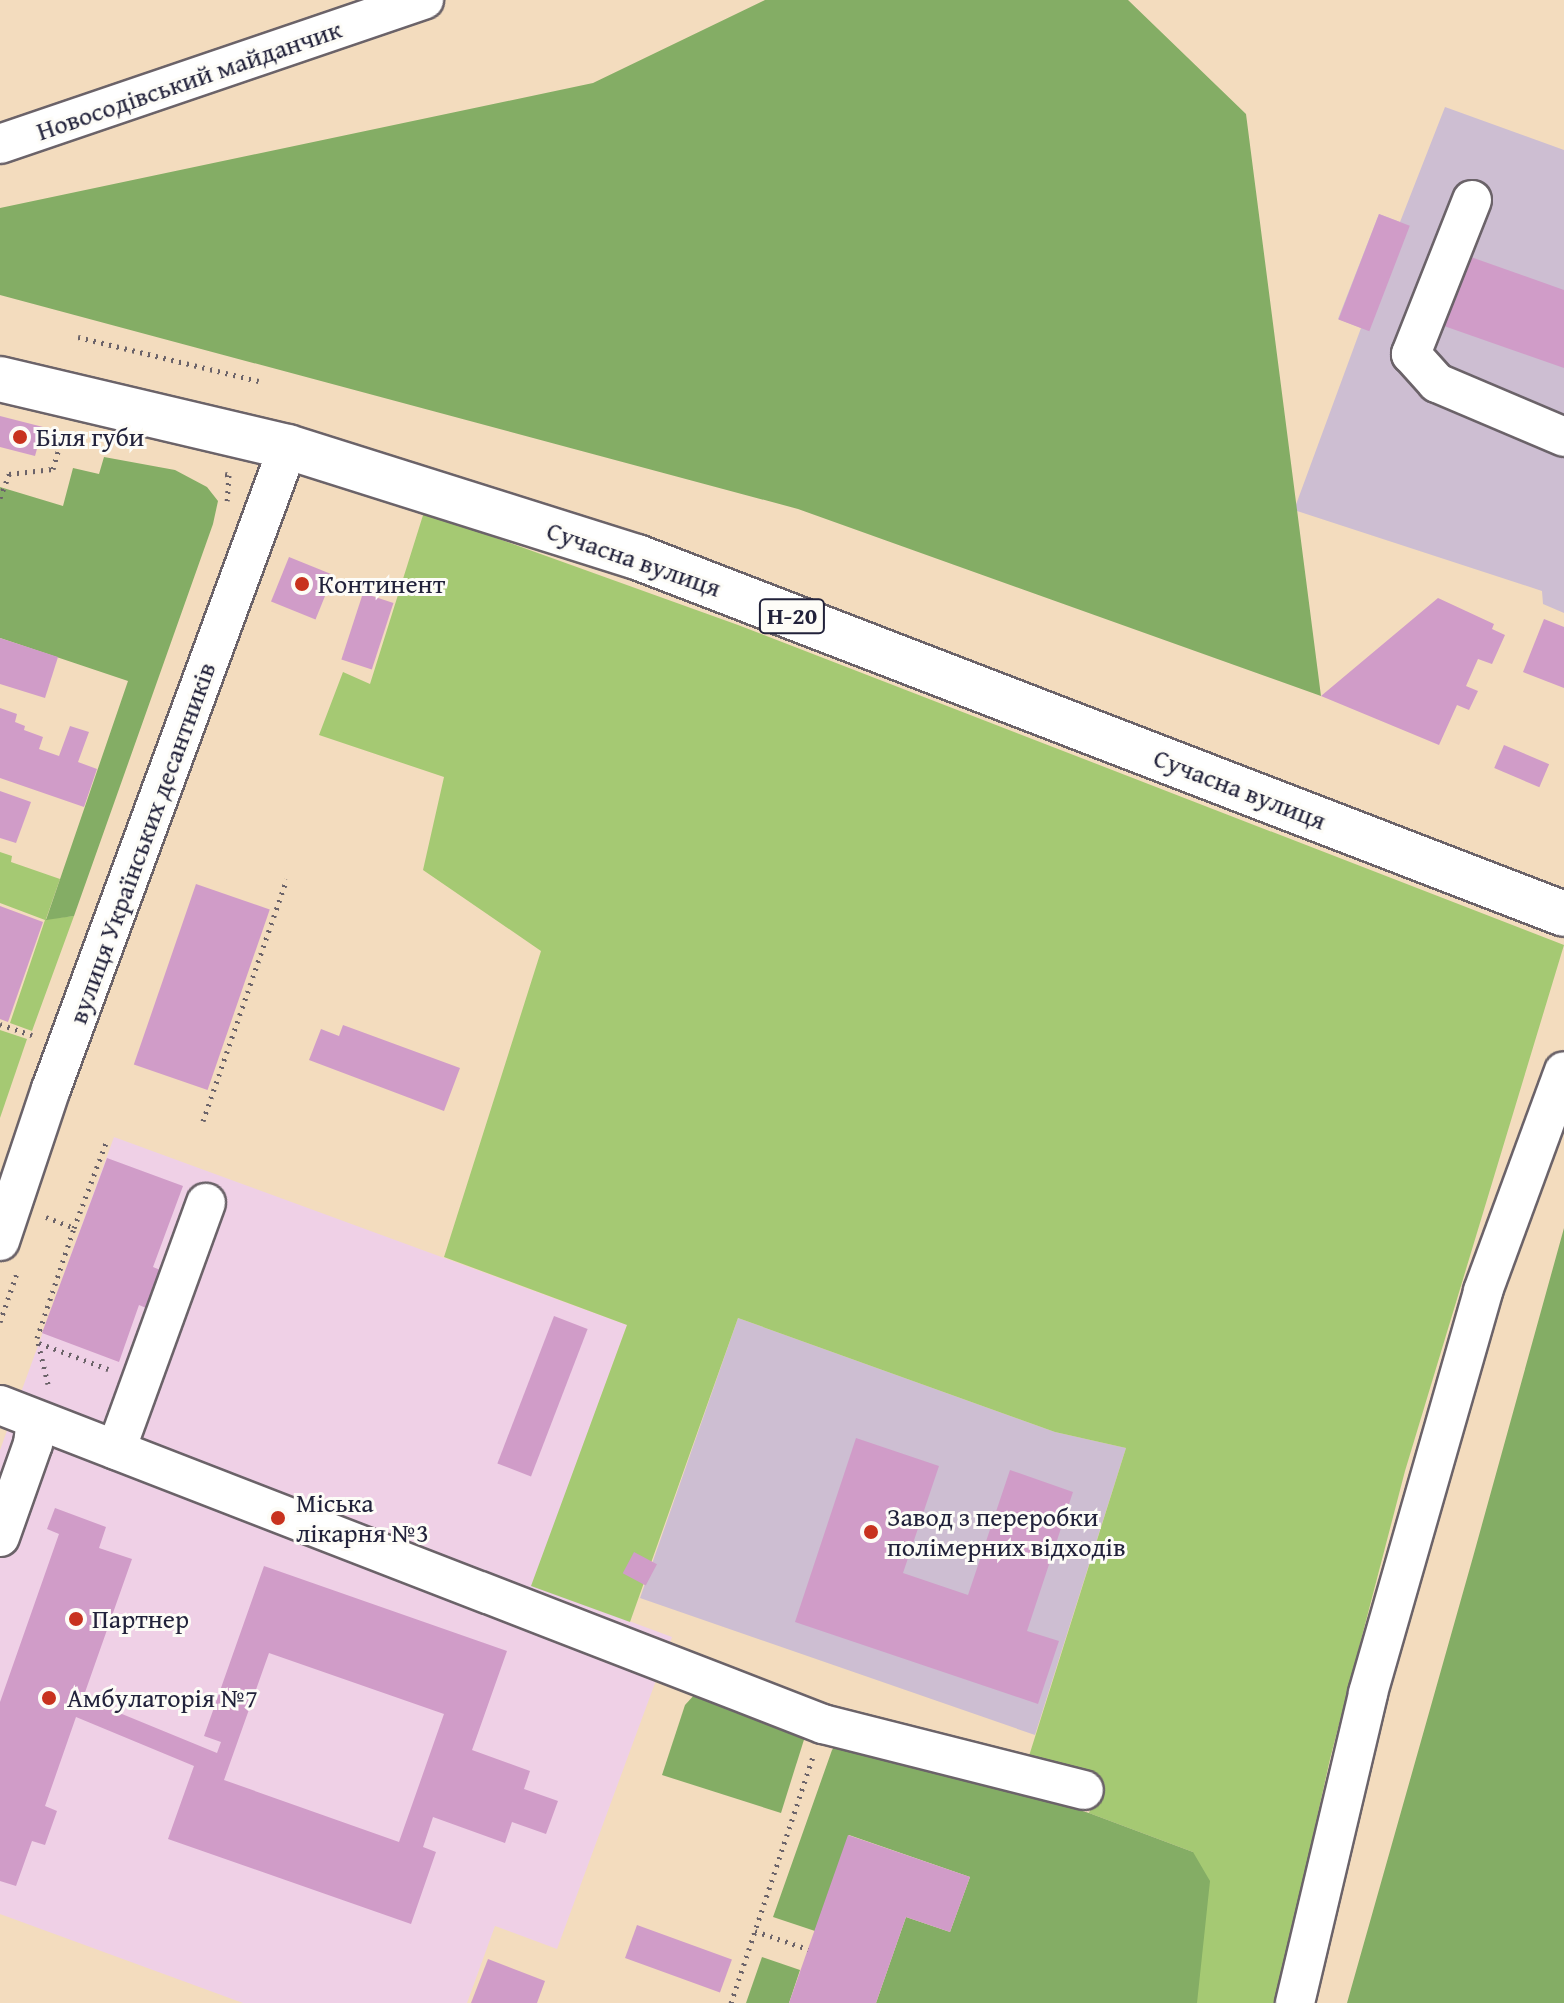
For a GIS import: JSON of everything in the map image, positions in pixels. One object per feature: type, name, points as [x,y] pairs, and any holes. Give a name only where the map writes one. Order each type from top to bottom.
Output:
[{"type":"main road","name":"Сучасна вулиця","points":[[0,379],[288,447],[637,557],[1564,914]]},
{"type":"street","name":"Новосодівський майданчик","points":[[0,144],[424,0]]},
{"type":"street","points":[[1472,200],[1411,354],[1437,383],[1564,437]]},
{"type":"street","name":"вулиця Українських десантників","points":[[0,1241],[55,1079],[288,447]]},
{"type":"street","points":[[1295,2003],[1368,1693],[1483,1291],[1564,1071]]},
{"type":"street","points":[[116,1450],[206,1203]]},
{"type":"street","points":[[0,1405],[823,1724],[1084,1790]]},
{"type":"street","points":[[0,1537],[33,1444],[36,1420]]},
{"type":"path","points":[[78,337],[259,381]]},
{"type":"path","points":[[0,498],[9,474],[53,469],[64,430]]},
{"type":"path","points":[[203,1121],[287,879]]},
{"type":"path","points":[[0,1024],[33,1036]]},
{"type":"path","points":[[36,1420],[48,1386],[38,1343],[74,1228],[107,1140]]},
{"type":"path","points":[[38,1214],[74,1228]]},
{"type":"path","points":[[38,1343],[141,1382]]},
{"type":"path","points":[[731,2003],[823,1724]]},
{"type":"path","points":[[755,1931],[808,1949]]},
{"type":"shaded area","points":[[1445,107],[1564,150],[1564,613],[1543,604],[1542,591],[1294,510],[1361,328],[1338,319],[1379,214],[1400,222]]},
{"type":"shaded area","name":"Міська лікарня №3","points":[[114,1137],[627,1325],[532,1585],[672,1637],[557,1949],[495,1926],[467,2003],[243,2003],[0,1914],[0,1450]]},
{"type":"shaded area","points":[[738,1318],[1055,1432],[1126,1448],[1035,1735],[640,1598]]},
{"type":"green space","points":[[765,0],[1128,0],[1246,114],[1321,696],[798,509],[0,295],[0,208],[593,83]]},
{"type":"green space","points":[[104,457],[175,470],[207,487],[218,501],[213,524],[74,916],[46,920],[128,681],[0,638],[0,487],[63,506],[73,468],[99,474]]},
{"type":"green space","points":[[424,512],[738,625],[1564,945],[1405,1471],[1330,1759],[1276,2003],[1197,2003],[1193,1852],[1089,1813],[1100,1779],[1029,1756],[1126,1448],[1055,1432],[738,1318],[630,1622],[531,1586],[627,1325],[444,1257],[541,951],[423,870],[444,777],[319,735],[343,672],[370,684]]},
{"type":"green space","points":[[0,852],[12,856],[11,862],[60,879],[46,919],[74,916],[32,1031],[10,1023],[45,920],[0,903]]},
{"type":"green space","points":[[0,1030],[27,1039],[0,1118]]},
{"type":"green space","points":[[1564,1228],[1564,2003],[1347,2003],[1473,1557]]},
{"type":"green space","points":[[696,1693],[807,1730],[781,1813],[662,1775],[685,1705]]},
{"type":"green space","points":[[839,1741],[853,1741],[1089,1813],[1193,1852],[1210,1881],[1197,2003],[876,2003],[906,1917],[950,1932],[970,1877],[849,1835],[815,1931],[773,1917],[832,1750]]},
{"type":"green space","points":[[762,1957],[800,1970],[789,2003],[746,2003]]},
{"type":"building","points":[[1379,214],[1410,226],[1369,331],[1339,319]]},
{"type":"building","points":[[1468,256],[1564,290],[1564,368],[1444,326]]},
{"type":"building","name":"Біля губи","points":[[0,416],[43,427],[35,456],[0,447]]},
{"type":"building","points":[[289,557],[334,575],[316,619],[271,602]]},
{"type":"building","points":[[363,593],[393,603],[372,669],[341,660]]},
{"type":"building","points":[[1438,598],[1494,624],[1492,629],[1505,635],[1492,664],[1478,659],[1466,686],[1478,691],[1469,710],[1457,705],[1439,745],[1321,696]]},
{"type":"building","points":[[1544,619],[1564,627],[1564,688],[1523,672]]},
{"type":"building","points":[[0,638],[58,657],[45,698],[0,684]]},
{"type":"building","points":[[0,708],[17,714],[15,722],[25,726],[24,730],[43,737],[39,749],[59,756],[70,726],[89,732],[78,762],[97,769],[84,807],[0,778]]},
{"type":"building","points":[[1504,745],[1549,764],[1539,787],[1494,768]]},
{"type":"building","points":[[0,791],[31,802],[16,843],[0,838]]},
{"type":"building","points":[[196,884],[270,909],[208,1090],[134,1065]]},
{"type":"building","points":[[0,906],[43,922],[8,1022],[0,1019]]},
{"type":"building","points":[[343,1025],[460,1068],[444,1111],[309,1060],[321,1029],[339,1036]]},
{"type":"building","points":[[107,1158],[183,1186],[153,1267],[165,1272],[151,1310],[139,1305],[119,1362],[42,1333]]},
{"type":"building","points":[[554,1316],[588,1329],[531,1476],[497,1464]]},
{"type":"building","name":"Завод з переробки полімерних відходів","points":[[856,1438],[939,1466],[903,1573],[968,1595],[1010,1470],[1073,1492],[1027,1631],[1059,1641],[1038,1704],[795,1622]]},
{"type":"building","points":[[55,1508],[106,1527],[99,1548],[132,1559],[83,1698],[217,1753],[221,1742],[204,1736],[264,1566],[507,1651],[472,1750],[530,1771],[524,1789],[558,1801],[546,1834],[512,1822],[505,1843],[433,1817],[423,1847],[436,1852],[411,1924],[168,1839],[194,1766],[76,1717],[45,1806],[57,1811],[45,1845],[32,1841],[16,1886],[0,1881],[0,1702],[59,1534],[47,1529]],"holes":[[[269,1653],[444,1714],[399,1842],[224,1780]]]},
{"type":"building","points":[[634,1552],[657,1564],[646,1585],[623,1573]]},
{"type":"building","points":[[848,1835],[970,1877],[950,1932],[906,1917],[876,2003],[789,2003]]},
{"type":"building","points":[[637,1925],[732,1960],[720,1992],[625,1958]]},
{"type":"building","points":[[488,1959],[545,1981],[537,2003],[471,2003]]},
{"type":"place","name":"Біля губи","points":[[20,437]]},
{"type":"place","name":"Континент","points":[[302,584]]},
{"type":"place","name":"Міська лікарня №3","points":[[278,1518]]},
{"type":"place","name":"Завод з переробки полімерних відходів","points":[[871,1532]]},
{"type":"place","name":"Партнер","points":[[76,1619]]},
{"type":"place","name":"Амбулаторія №7","points":[[49,1698]]}]
